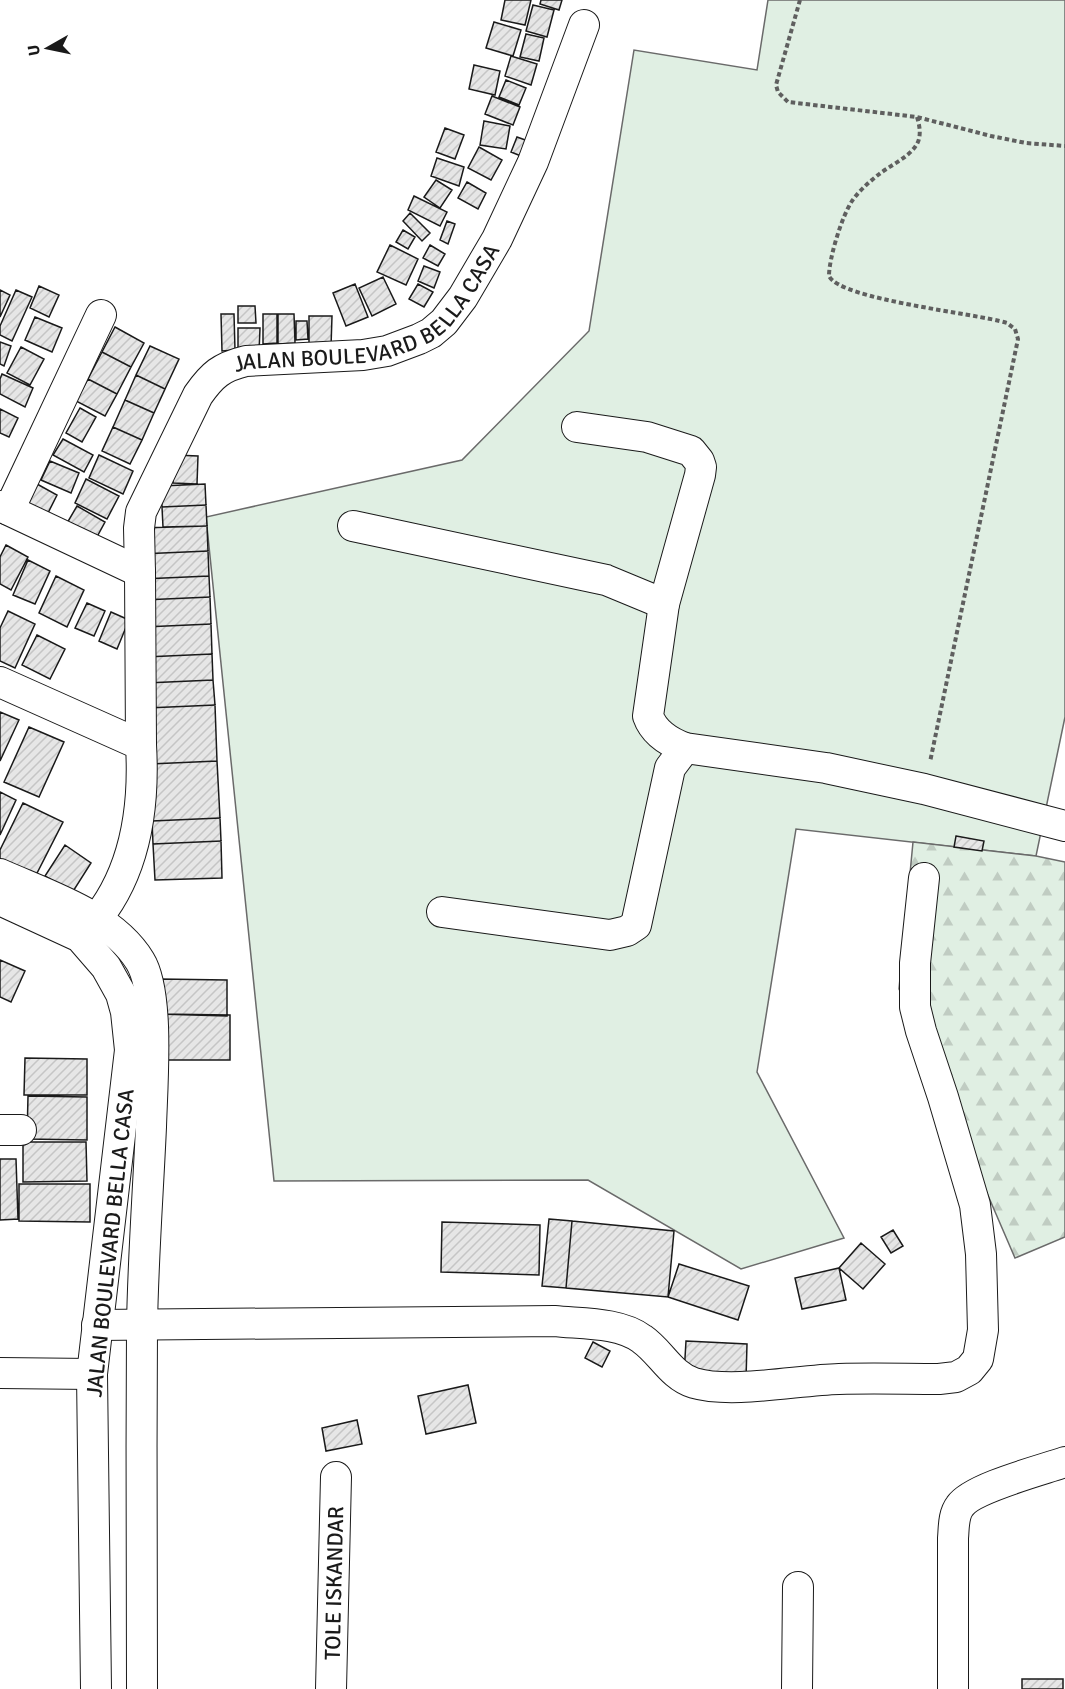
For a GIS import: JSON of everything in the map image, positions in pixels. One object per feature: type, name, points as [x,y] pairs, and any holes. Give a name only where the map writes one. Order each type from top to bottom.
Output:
[{"type":"street","name":"JALAN BOULEVARD BELLA CASA","points":[[89,928],[125,872],[133,851],[141,800],[143,775],[138,547],[141,512],[198,395],[218,371],[231,364],[246,361],[363,355],[387,351],[431,333],[444,322],[463,297],[497,239],[533,162],[584,25]]},
{"type":"street","points":[[101,315],[5,508],[140,572]]},
{"type":"street","points":[[578,427],[647,437],[691,451],[701,467],[692,510],[664,604],[648,716],[652,727],[674,744],[685,748],[826,768],[924,789],[1065,826]]},
{"type":"street","points":[[353,526],[606,580],[664,604]]},
{"type":"street","points":[[0,682],[141,746]]},
{"type":"street","points":[[442,912],[609,935],[627,931],[636,925],[670,768],[685,748]]},
{"type":"street","name":"JALAN BOULEVARD BELLA CASA","points":[[0,874],[89,928],[121,994],[126,1012],[130,1050],[92,1374],[96,1689]]},
{"type":"street","points":[[97,1325],[554,1321],[601,1325],[625,1330],[642,1339],[676,1373],[692,1382],[714,1387],[839,1379],[939,1379],[956,1377],[969,1370],[978,1359],[983,1330],[981,1254],[975,1205],[915,1007],[915,963],[924,878]]},
{"type":"street","name":"JALAN BOULEVARD BELLA CASA","points":[[0,900],[89,928],[114,930],[141,961],[146,973],[153,1016],[153,1075],[142,1324],[142,1689]]},
{"type":"street","points":[[0,1373],[92,1374]]},
{"type":"street","points":[[953,1689],[953,1538],[954,1519],[960,1505],[992,1487],[1065,1462]]},
{"type":"street","name":"TOLE ISKANDAR","points":[[331,1689],[336,1477]]},
{"type":"street","points":[[797,1689],[798,1587]]},
{"type":"path","points":[[800,0],[776,85],[782,97],[788,102],[916,117],[999,138],[1065,146]]},
{"type":"path","points":[[916,117],[920,133],[915,147],[870,182],[852,201],[846,212],[830,262],[829,276],[836,285],[865,295],[1001,321],[1012,326],[1018,339],[924,789]]},
{"type":"green space","points":[[768,0],[1065,0],[1065,717],[1036,856],[796,829],[757,1072],[844,1238],[741,1269],[588,1180],[274,1181],[206,517],[462,460],[589,331],[634,50],[757,70]]},
{"type":"green space","points":[[913,842],[1036,856],[1065,862],[1065,1237],[1015,1258],[899,989]]},
{"type":"building","points":[[505,0],[531,0],[525,25],[501,20]]},
{"type":"building","points":[[541,0],[562,0],[559,10],[540,4]]},
{"type":"building","points":[[533,5],[554,10],[547,37],[526,31]]},
{"type":"building","points":[[494,22],[521,30],[513,56],[486,48]]},
{"type":"building","points":[[526,34],[544,38],[539,61],[520,57]]},
{"type":"building","points":[[511,56],[537,64],[531,85],[505,76]]},
{"type":"building","points":[[474,65],[500,71],[495,95],[469,89]]},
{"type":"building","points":[[506,80],[526,88],[519,105],[499,97]]},
{"type":"building","points":[[492,96],[520,107],[513,125],[485,114]]},
{"type":"building","points":[[484,121],[510,126],[506,149],[480,145]]},
{"type":"building","points":[[445,128],[464,135],[455,159],[436,152]]},
{"type":"building","points":[[517,137],[528,141],[521,156],[511,152]]},
{"type":"building","points":[[479,147],[502,160],[491,180],[468,168]]},
{"type":"building","points":[[437,158],[464,167],[459,186],[431,176]]},
{"type":"building","points":[[436,180],[452,190],[440,208],[424,197]]},
{"type":"building","points":[[467,182],[486,193],[478,209],[458,198]]},
{"type":"building","points":[[414,196],[447,212],[440,226],[408,210]]},
{"type":"building","points":[[410,213],[430,233],[422,241],[403,221]]},
{"type":"building","points":[[447,221],[455,224],[448,244],[440,240]]},
{"type":"building","points":[[403,230],[415,237],[408,249],[396,242]]},
{"type":"building","points":[[390,245],[418,259],[406,285],[377,272]]},
{"type":"building","points":[[430,245],[445,254],[438,266],[423,258]]},
{"type":"building","points":[[424,266],[440,272],[434,288],[418,281]]},
{"type":"building","points":[[383,277],[396,304],[372,316],[359,288]]},
{"type":"building","points":[[355,284],[368,317],[346,326],[333,293]]},
{"type":"building","points":[[418,284],[433,292],[424,307],[409,299]]},
{"type":"building","points":[[39,286],[59,295],[49,317],[30,308]]},
{"type":"building","points":[[0,290],[10,295],[0,317]]},
{"type":"building","points":[[16,290],[32,297],[12,341],[0,335],[0,326]]},
{"type":"building","points":[[238,306],[255,306],[256,323],[238,323]]},
{"type":"building","points":[[221,314],[234,314],[235,350],[222,351]]},
{"type":"building","points":[[263,314],[277,314],[277,343],[263,344]]},
{"type":"building","points":[[278,314],[294,314],[295,343],[278,344]]},
{"type":"building","points":[[309,316],[332,316],[331,347],[309,347]]},
{"type":"building","points":[[35,317],[62,328],[52,352],[25,340]]},
{"type":"building","points":[[296,321],[307,321],[308,339],[296,340]]},
{"type":"building","points":[[115,327],[144,343],[131,367],[102,352]]},
{"type":"building","points":[[238,328],[260,328],[259,353],[238,353]]},
{"type":"building","points":[[0,342],[11,346],[4,366],[0,364]]},
{"type":"building","points":[[150,346],[179,359],[165,389],[136,375]]},
{"type":"building","points":[[21,347],[44,359],[30,385],[7,373]]},
{"type":"building","points":[[102,352],[131,367],[117,394],[88,379]]},
{"type":"building","points":[[2,374],[33,388],[25,407],[0,394]]},
{"type":"building","points":[[136,375],[165,389],[154,413],[125,400]]},
{"type":"building","points":[[88,379],[117,394],[105,416],[76,401]]},
{"type":"building","points":[[125,400],[154,413],[142,440],[113,427]]},
{"type":"building","points":[[80,408],[96,417],[82,442],[66,433]]},
{"type":"building","points":[[0,409],[18,418],[9,437],[0,433]]},
{"type":"building","points":[[113,427],[142,440],[130,464],[102,451]]},
{"type":"building","points":[[63,439],[93,455],[84,472],[53,455]]},
{"type":"building","points":[[99,455],[133,471],[123,494],[89,478]]},
{"type":"building","points":[[174,455],[198,456],[197,484],[173,483]]},
{"type":"building","points":[[50,461],[79,473],[71,493],[41,480]]},
{"type":"building","points":[[86,479],[119,496],[107,519],[75,503]]},
{"type":"building","points":[[37,484],[57,495],[46,517],[25,506]]},
{"type":"building","points":[[205,484],[206,505],[162,507],[161,486]]},
{"type":"building","points":[[206,505],[207,526],[163,527],[162,507]]},
{"type":"building","points":[[77,506],[105,522],[92,546],[63,530]]},
{"type":"building","points":[[207,526],[208,551],[140,554],[140,528]]},
{"type":"building","points":[[6,545],[28,557],[11,590],[0,584],[0,557]]},
{"type":"building","points":[[208,551],[209,576],[142,579],[140,554]]},
{"type":"building","points":[[28,560],[50,571],[35,604],[13,595]]},
{"type":"building","points":[[56,576],[84,590],[67,627],[39,613]]},
{"type":"building","points":[[209,576],[210,597],[143,600],[142,579]]},
{"type":"building","points":[[210,597],[211,624],[144,627],[143,600]]},
{"type":"building","points":[[87,603],[105,611],[94,636],[75,628]]},
{"type":"building","points":[[8,611],[35,624],[15,668],[0,661],[0,628]]},
{"type":"building","points":[[111,612],[129,620],[117,649],[99,641]]},
{"type":"building","points":[[211,624],[212,654],[145,657],[144,627]]},
{"type":"building","points":[[37,635],[65,649],[50,679],[22,665]]},
{"type":"building","points":[[212,654],[213,680],[146,683],[145,657]]},
{"type":"building","points":[[213,680],[215,705],[147,708],[146,683]]},
{"type":"building","points":[[215,705],[217,761],[150,764],[147,708]]},
{"type":"building","points":[[0,712],[19,720],[0,761]]},
{"type":"building","points":[[29,727],[64,742],[39,797],[4,782]]},
{"type":"building","points":[[217,761],[220,818],[152,821],[150,764]]},
{"type":"building","points":[[0,792],[16,800],[0,835]]},
{"type":"building","points":[[23,803],[63,822],[33,881],[0,865],[0,850]]},
{"type":"building","points":[[220,818],[221,841],[153,844],[152,821]]},
{"type":"building","points":[[956,836],[984,841],[982,851],[954,847]]},
{"type":"building","points":[[221,841],[222,878],[155,880],[153,844]]},
{"type":"building","points":[[65,845],[91,863],[72,893],[45,876]]},
{"type":"building","points":[[0,960],[25,971],[11,1002],[0,997]]},
{"type":"building","points":[[159,979],[227,980],[227,1016],[158,1014]]},
{"type":"building","points":[[158,1014],[230,1015],[230,1060],[158,1060]]},
{"type":"building","points":[[25,1058],[87,1059],[87,1095],[24,1095]]},
{"type":"building","points":[[28,1096],[87,1097],[87,1140],[27,1139]]},
{"type":"building","points":[[23,1142],[86,1142],[87,1181],[23,1182]]},
{"type":"building","points":[[0,1159],[16,1159],[18,1219],[0,1220]]},
{"type":"building","points":[[19,1184],[90,1184],[90,1222],[19,1221]]},
{"type":"building","points":[[549,1219],[572,1221],[566,1288],[542,1286]]},
{"type":"building","points":[[572,1221],[674,1231],[668,1297],[566,1288]]},
{"type":"building","points":[[442,1222],[540,1225],[539,1275],[441,1272]]},
{"type":"building","points":[[893,1230],[903,1246],[891,1253],[881,1237]]},
{"type":"building","points":[[861,1243],[885,1264],[863,1289],[839,1268]]},
{"type":"building","points":[[679,1264],[749,1286],[738,1320],[668,1297]]},
{"type":"building","points":[[839,1268],[846,1300],[802,1309],[795,1278]]},
{"type":"building","points":[[686,1341],[747,1344],[746,1379],[684,1375]]},
{"type":"building","points":[[593,1342],[610,1351],[602,1367],[585,1358]]},
{"type":"building","points":[[468,1385],[476,1423],[426,1434],[418,1396]]},
{"type":"building","points":[[357,1420],[362,1444],[326,1451],[322,1428]]},
{"type":"building","points":[[1022,1679],[1063,1679],[1063,1689],[1022,1689]]}]
